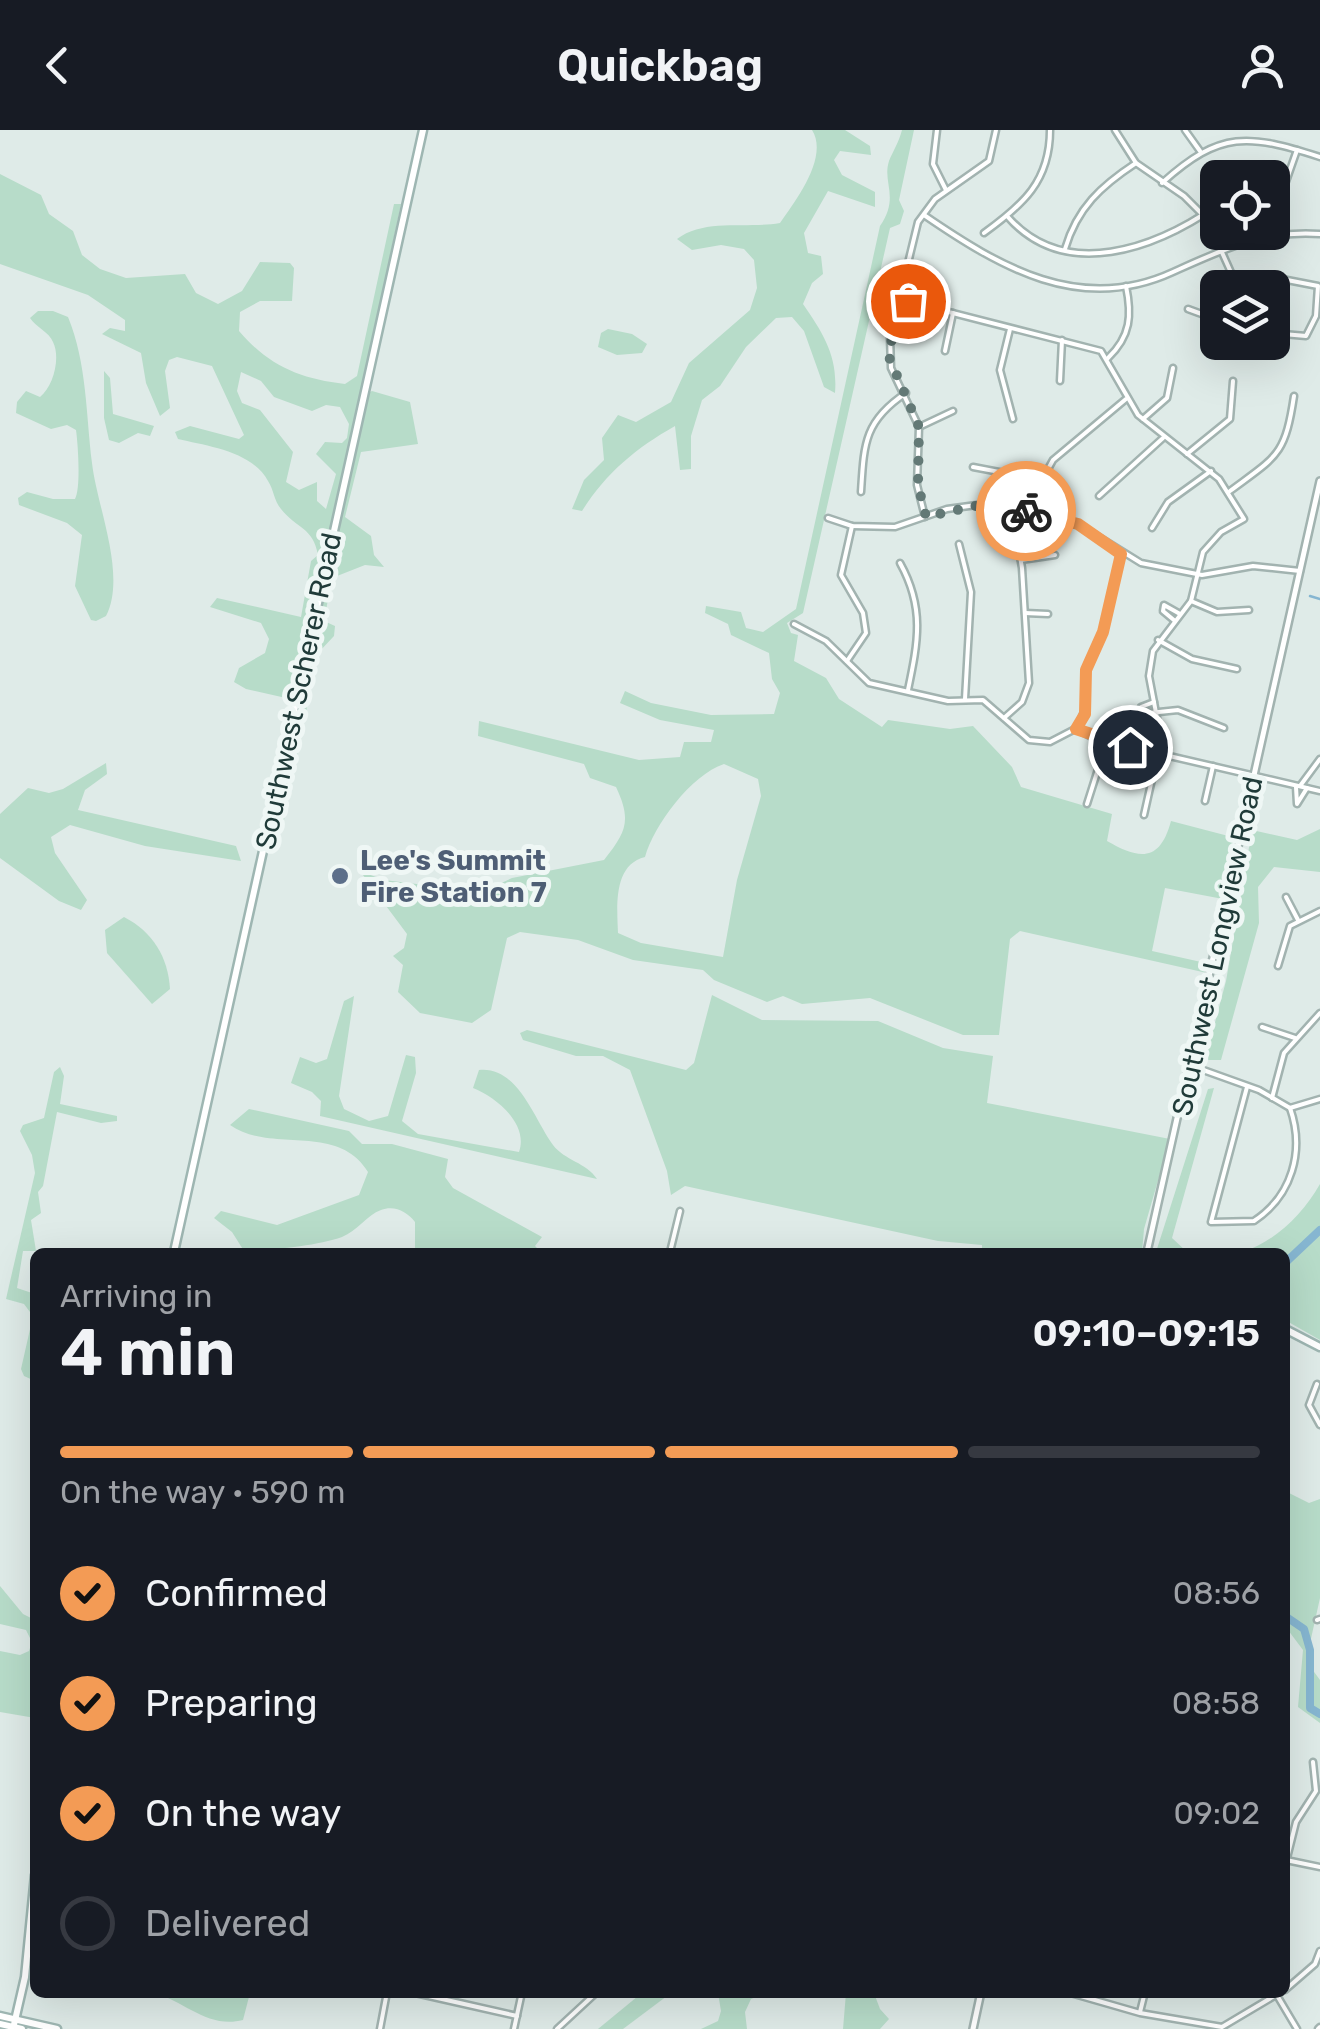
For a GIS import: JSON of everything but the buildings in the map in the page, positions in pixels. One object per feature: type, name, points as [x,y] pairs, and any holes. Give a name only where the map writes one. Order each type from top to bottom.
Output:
[{"type":"main road","name":"Southwest Scherer Road","points":[[175,1248],[423,130]]},
{"type":"main road","points":[[1290,1332],[1320,1348]]},
{"type":"main road","points":[[16,2026],[30,1926]]},
{"type":"main road","points":[[0,2016],[16,2026]]},
{"type":"main road","points":[[0,2024],[58,2029]]},
{"type":"street","points":[[937,130],[933,164],[946,190]]},
{"type":"street","points":[[926,517],[918,485],[919,427],[889,357],[898,298],[923,214],[946,190],[989,161],[996,130]]},
{"type":"street","points":[[984,233],[1031,195],[1047,162],[1050,130]]},
{"type":"street","points":[[1115,130],[1136,163],[1200,212]]},
{"type":"street","points":[[1184,130],[1200,151]]},
{"type":"street","points":[[1162,182],[1200,151],[1223,142],[1250,139],[1320,157]]},
{"type":"street","points":[[1290,171],[1298,150]]},
{"type":"street","points":[[1065,250],[1078,217],[1100,188],[1136,163]]},
{"type":"street","points":[[923,214],[981,254],[1033,280],[1099,290],[1170,274],[1217,250]]},
{"type":"street","points":[[1008,216],[1035,242],[1100,253],[1138,248],[1200,217]]},
{"type":"street","points":[[1290,235],[1320,234]]},
{"type":"street","points":[[1135,239],[1138,248]]},
{"type":"street","points":[[1290,281],[1318,286],[1316,316],[1306,336],[1290,335]]},
{"type":"street","points":[[1108,358],[1123,342],[1129,327],[1126,286]]},
{"type":"street","points":[[898,298],[1010,329],[1093,346],[1108,358],[1126,399],[1142,419],[1211,471],[1230,491],[1244,519],[1210,542],[1203,552],[1191,601],[1158,640],[1149,667],[1158,713],[1158,754],[1144,815]]},
{"type":"street","points":[[1188,309],[1200,313]]},
{"type":"street","points":[[946,351],[952,314]]},
{"type":"street","points":[[1010,329],[1000,370],[1013,419]]},
{"type":"street","points":[[1060,381],[1062,340]]},
{"type":"street","points":[[1142,419],[1167,398],[1173,368]]},
{"type":"street","points":[[1187,454],[1230,419],[1232,381]]},
{"type":"street","points":[[861,492],[873,420],[906,392]]},
{"type":"street","points":[[1230,491],[1282,448],[1292,423],[1294,396]]},
{"type":"street","points":[[1041,513],[1042,480],[1052,460],[1126,399]]},
{"type":"street","points":[[919,427],[953,411]]},
{"type":"street","points":[[1099,496],[1163,438]]},
{"type":"street","points":[[973,468],[1042,480]]},
{"type":"street","points":[[1152,528],[1168,502],[1211,471]]},
{"type":"street","name":"Southwest Longview Road","points":[[1148,1248],[1192,1066],[1320,482]]},
{"type":"street","points":[[828,518],[852,526],[895,528],[984,504],[1041,513],[1078,524],[1141,563],[1198,574],[1253,566],[1300,571]]},
{"type":"street","points":[[1004,718],[1022,702],[1028,689],[1021,560],[1012,510]]},
{"type":"street","points":[[847,660],[866,633],[864,613],[841,575],[852,526]]},
{"type":"street","points":[[959,544],[971,592],[965,699]]},
{"type":"street","points":[[794,624],[826,640],[869,683],[948,701],[983,700],[1020,735],[1041,742],[1060,740],[1076,729],[1085,714],[1086,670],[1103,632],[1121,554]]},
{"type":"street","points":[[1021,560],[1054,555]]},
{"type":"street","points":[[900,563],[917,601],[920,620],[908,690]]},
{"type":"street","points":[[1191,601],[1217,612],[1249,610]]},
{"type":"street","points":[[1175,621],[1163,611],[1164,605],[1180,614]]},
{"type":"street","points":[[1025,613],[1048,614]]},
{"type":"street","points":[[1158,640],[1192,660],[1236,670]]},
{"type":"street","points":[[1155,702],[1141,707],[1140,714],[1178,710],[1224,728]]},
{"type":"street","points":[[1076,729],[1106,742],[1320,791]]},
{"type":"street","points":[[1087,804],[1106,742]]},
{"type":"street","points":[[1301,787],[1320,759]]},
{"type":"street","points":[[1205,801],[1213,766]]},
{"type":"street","points":[[1286,897],[1298,920]]},
{"type":"street","points":[[1278,966],[1283,938],[1298,920],[1320,911]]},
{"type":"street","points":[[1272,1098],[1284,1053],[1320,1014]]},
{"type":"street","points":[[1262,1027],[1296,1038]]},
{"type":"street","points":[[1192,1066],[1290,1108],[1320,1099]]},
{"type":"street","points":[[1247,1087],[1221,1172],[1211,1222],[1254,1221],[1286,1192],[1293,1170],[1290,1108]]},
{"type":"street","points":[[671,1248],[680,1211]]},
{"type":"street","points":[[1317,1384],[1309,1405],[1320,1425]]},
{"type":"street","points":[[1290,1844],[1296,1822],[1313,1798],[1313,1762]]},
{"type":"street","points":[[1313,1798],[1320,1802]]},
{"type":"street","points":[[1290,1863],[1320,1868]]},
{"type":"street","points":[[1290,1984],[1315,1964],[1320,1951]]},
{"type":"street","points":[[380,2029],[387,1998]]},
{"type":"street","points":[[437,1998],[517,2016]]},
{"type":"street","points":[[514,2029],[521,1998]]},
{"type":"street","points":[[557,2029],[591,1998]]},
{"type":"street","points":[[972,2029],[980,1998]]},
{"type":"street","points":[[1080,1998],[1140,2014],[1222,2027],[1271,1998]]},
{"type":"street","points":[[1089,2002],[1090,1998]]},
{"type":"street","points":[[1140,2014],[1144,1998]]},
{"type":"street","points":[[1282,1998],[1297,2029]]},
{"type":"green space","points":[[812,130],[845,130],[870,146],[871,155],[840,151],[834,160],[842,175],[875,192],[875,207],[828,191],[804,233],[808,253],[821,256],[823,274],[812,283],[803,304],[828,346],[835,393],[824,387],[804,331],[792,317],[776,318],[746,347],[720,386],[702,400],[691,436],[691,469],[680,470],[675,426],[623,462],[582,511],[572,509],[584,480],[604,460],[602,438],[618,415],[636,422],[671,402],[689,363],[750,310],[757,288],[754,260],[744,249],[721,245],[692,250],[677,239],[700,228],[780,223],[814,165],[816,141]]},
{"type":"green space","points":[[902,130],[914,130],[899,200],[904,211],[900,224],[890,228],[803,613],[787,623],[791,633],[798,635],[794,661],[826,678],[839,699],[882,727],[888,720],[950,729],[973,726],[1012,767],[1021,787],[1112,814],[1107,841],[1129,852],[1147,854],[1155,850],[1171,821],[1236,838],[1223,899],[1165,888],[1152,951],[1210,964],[1207,973],[1020,931],[1010,939],[999,1035],[963,1035],[870,998],[802,1004],[783,996],[767,1002],[714,980],[703,970],[633,960],[578,940],[520,932],[507,938],[491,1010],[472,1023],[420,1013],[398,992],[403,965],[393,956],[404,948],[407,934],[360,871],[384,880],[482,892],[512,878],[604,860],[624,826],[624,809],[616,787],[590,778],[584,764],[478,736],[479,721],[639,760],[680,757],[684,742],[711,742],[714,730],[660,720],[620,703],[625,691],[651,703],[711,715],[774,714],[780,693],[772,679],[769,653],[731,635],[728,624],[705,613],[706,606],[741,612],[746,628],[763,632],[796,609],[880,226],[889,207],[887,169]],"holes":[[[724,764],[758,779],[761,796],[737,880],[723,957],[641,943],[618,933],[622,877],[635,861],[645,857],[665,816],[687,790]]]},
{"type":"green space","points":[[0,174],[41,195],[49,214],[73,231],[82,255],[100,269],[126,278],[185,274],[196,293],[218,304],[242,291],[260,262],[290,263],[294,268],[292,301],[260,301],[240,312],[239,331],[286,369],[345,384],[357,376],[394,204],[401,204],[294,711],[286,698],[246,689],[234,682],[239,668],[265,653],[269,639],[261,623],[210,607],[217,598],[301,617],[311,561],[318,555],[316,546],[308,533],[281,509],[268,481],[251,463],[228,451],[178,439],[175,432],[190,426],[239,439],[244,435],[212,366],[177,357],[169,360],[165,371],[170,408],[160,416],[146,383],[141,353],[102,334],[110,328],[125,331],[125,320],[88,295],[0,264]],"holes":[[[241,372],[261,381],[274,397],[312,411],[326,405],[340,407],[349,424],[342,443],[325,442],[316,454],[336,474],[326,509],[317,501],[317,482],[299,490],[286,482],[293,452],[260,410],[242,403],[237,391]]]},
{"type":"green space","points":[[38,311],[68,317],[79,352],[92,463],[112,561],[112,599],[106,616],[96,621],[91,620],[75,586],[82,535],[67,523],[19,505],[18,498],[27,492],[53,499],[75,499],[77,493],[76,430],[67,425],[51,429],[16,413],[17,402],[26,391],[40,397],[52,379],[56,364],[53,342],[30,318]]},
{"type":"green space","points":[[608,329],[632,334],[647,344],[642,353],[617,355],[598,347],[601,333]]},
{"type":"green space","points":[[104,371],[110,378],[113,414],[154,426],[150,436],[138,433],[119,443],[109,440],[104,418]]},
{"type":"green space","points":[[368,393],[410,402],[418,444],[361,452],[345,517],[371,536],[374,555],[384,567],[365,565],[332,578],[324,621],[335,626],[334,636],[318,653],[283,825],[275,823]]},
{"type":"green space","points":[[106,763],[107,774],[85,790],[78,810],[236,846],[241,861],[145,846],[70,825],[51,837],[55,853],[87,900],[81,910],[59,901],[0,858],[0,814],[28,788],[49,793],[63,789]]},
{"type":"green space","points":[[1320,829],[1320,872],[1274,867],[1258,887],[1259,923],[1221,1060],[1205,1060],[1226,981],[1252,830],[1297,840]]},
{"type":"green space","points":[[124,917],[151,938],[166,966],[170,989],[152,1004],[107,953],[105,930]]},
{"type":"green space","points":[[712,995],[762,1020],[878,1021],[943,1048],[993,1056],[987,1103],[1170,1139],[1144,1229],[1142,1248],[982,1248],[685,1186],[671,1195],[667,1171],[630,1070],[603,1056],[576,1056],[523,1040],[520,1033],[527,1030],[686,1070],[694,1063]]},
{"type":"green space","points":[[354,996],[339,1096],[344,1109],[369,1121],[388,1116],[406,1055],[415,1057],[416,1073],[402,1121],[418,1134],[519,1152],[521,1142],[515,1122],[500,1105],[473,1088],[479,1070],[493,1071],[515,1085],[558,1150],[597,1179],[320,1116],[321,1101],[312,1092],[291,1083],[300,1057],[316,1063],[327,1059],[344,1001]]},
{"type":"green space","points":[[60,1067],[64,1076],[60,1104],[117,1116],[117,1121],[101,1123],[57,1112],[43,1186],[38,1192],[41,1213],[31,1220],[36,1248],[23,1251],[17,1288],[30,1292],[30,1312],[24,1304],[6,1299],[35,1173],[32,1155],[20,1131],[23,1125],[44,1118],[54,1072]]},
{"type":"green space","points":[[1214,1088],[1172,1238],[1183,1248],[1157,1248],[1208,1089]]},
{"type":"green space","points":[[249,1109],[349,1131],[362,1144],[392,1144],[448,1159],[445,1177],[453,1188],[542,1237],[537,1248],[415,1248],[415,1222],[404,1212],[391,1208],[376,1212],[332,1240],[294,1247],[242,1248],[232,1232],[214,1218],[221,1211],[277,1225],[359,1195],[368,1172],[340,1148],[265,1138],[230,1125]]},
{"type":"green space","points":[[1320,1184],[1320,1340],[1290,1323],[1290,1248],[1252,1248],[1288,1225]]},
{"type":"green space","points":[[30,1329],[30,1379],[21,1369]]},
{"type":"green space","points":[[1290,1494],[1309,1503],[1320,1499],[1320,1598],[1306,1661],[1320,1680],[1320,1723],[1298,1707],[1303,1650],[1290,1633]]},
{"type":"green space","points":[[0,1586],[30,1618],[30,1638],[26,1630],[0,1624]]},
{"type":"green space","points":[[30,1648],[30,1717],[0,1712],[0,1651],[20,1655]]},
{"type":"green space","points":[[168,1998],[249,1998],[243,2020],[208,2018]]},
{"type":"green space","points":[[636,1998],[664,1998],[623,2029],[598,2029]]},
{"type":"green space","points":[[719,1998],[754,1998],[745,2012],[747,2029],[701,2029],[718,2021]]},
{"type":"green space","points":[[846,1998],[876,1998],[889,2019],[880,2029],[843,2029]]},
{"type":"waterway","points":[[1310,596],[1320,599]]},
{"type":"waterway","points":[[1290,1258],[1320,1230]]},
{"type":"waterway","points":[[1290,1619],[1304,1629],[1310,1650],[1310,1708],[1320,1714]]},
{"type":"way so far","points":[[908,301],[898,298],[888,348],[894,376],[912,404],[919,427],[918,485],[926,517],[984,504],[1026,511]]},
{"type":"place","name":"Lee's Summit Fire Station 7","points":[[340,876]]},
{"type":"route","points":[[1026,511],[1078,524],[1121,554],[1113,573],[1103,632],[1088,662],[1085,714],[1076,729],[1130,747]]}]
